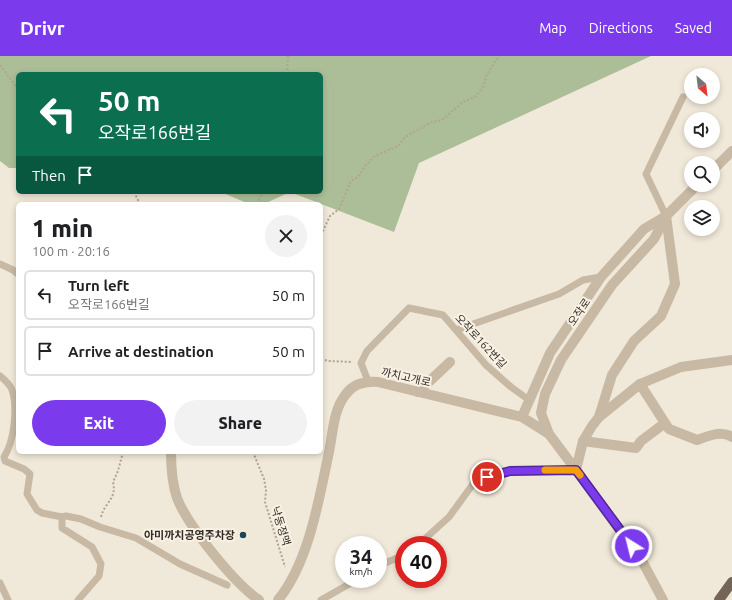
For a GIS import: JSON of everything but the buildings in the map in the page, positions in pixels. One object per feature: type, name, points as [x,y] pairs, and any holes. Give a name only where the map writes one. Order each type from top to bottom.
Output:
[{"type":"main road","points":[[719,600],[732,582]]},
{"type":"street","points":[[720,163],[732,151]]},
{"type":"street","name":"오작로","points":[[522,416],[550,353],[601,277],[644,230],[666,216],[691,192]]},
{"type":"street","name":"오작로","points":[[549,434],[541,413],[545,394],[560,360],[612,284],[654,239],[666,216]]},
{"type":"street","points":[[664,600],[641,559],[576,470],[583,441],[599,417],[612,375],[634,341],[661,316],[675,284],[666,216]]},
{"type":"street","points":[[599,417],[640,384],[681,367],[732,360]]},
{"type":"street","points":[[418,392],[450,362]]},
{"type":"street","name":"까치고개로","points":[[278,600],[303,557],[316,511],[339,406],[346,394],[352,388],[368,381],[522,416],[549,434],[576,470]]},
{"type":"street","points":[[640,384],[669,429],[698,440],[715,434],[729,435],[732,437]]},
{"type":"street","points":[[583,441],[636,448],[641,441],[664,423]]},
{"type":"street","points":[[166,454],[170,491],[180,516],[230,583],[250,600]]},
{"type":"street","points":[[171,454],[172,481],[181,507],[190,522],[231,575],[247,592],[259,600]]},
{"type":"lane","points":[[666,216],[646,174],[683,97]]},
{"type":"lane","points":[[0,264],[16,272]]},
{"type":"lane","points":[[456,330],[559,294],[584,280],[601,277]]},
{"type":"lane","name":"오작로162번길","points":[[361,363],[367,351],[409,308],[443,315],[486,365],[511,388],[529,400]]},
{"type":"lane","points":[[361,363],[368,381]]},
{"type":"lane","points":[[0,376],[12,389],[15,406],[10,448],[2,456],[5,460],[24,469],[30,474],[27,494],[37,510],[42,514],[81,519],[100,527],[136,538],[180,564],[227,585]]},
{"type":"lane","points":[[428,536],[449,517],[476,480],[510,471],[576,470]]},
{"type":"lane","points":[[62,517],[62,528],[92,547],[101,564],[99,576],[78,600]]},
{"type":"lane","points":[[0,583],[8,600]]},
{"type":"lane","points":[[321,600],[342,588]]},
{"type":"path","points":[[287,72],[288,56]]},
{"type":"path","points":[[323,231],[330,216],[339,209],[351,181],[358,176],[375,156],[398,146],[405,137],[432,122],[442,120],[463,102],[476,96],[483,87],[486,74],[499,56]]},
{"type":"path","points":[[0,65],[16,86]]},
{"type":"path","points":[[323,360],[361,363]]},
{"type":"path","points":[[100,527],[104,507],[112,499],[114,489],[113,482],[118,471],[122,454]]},
{"type":"path","name":"낙동정맥","points":[[254,454],[264,478],[266,490],[265,502],[290,581]]},
{"type":"green space","points":[[0,56],[651,56],[419,163],[394,232],[323,205],[323,202],[316,202],[295,194],[323,194],[323,72],[16,72],[16,168],[9,168],[0,161]]},
{"type":"green space","points":[[226,194],[286,194],[268,202],[244,202]]},
{"type":"slow traffic","points":[[545,470],[576,470],[580,475]]},
{"type":"place","name":"아미까치공영주차장","points":[[243,535]]},
{"type":"route","points":[[487,477],[510,471],[576,470],[632,546]]}]
